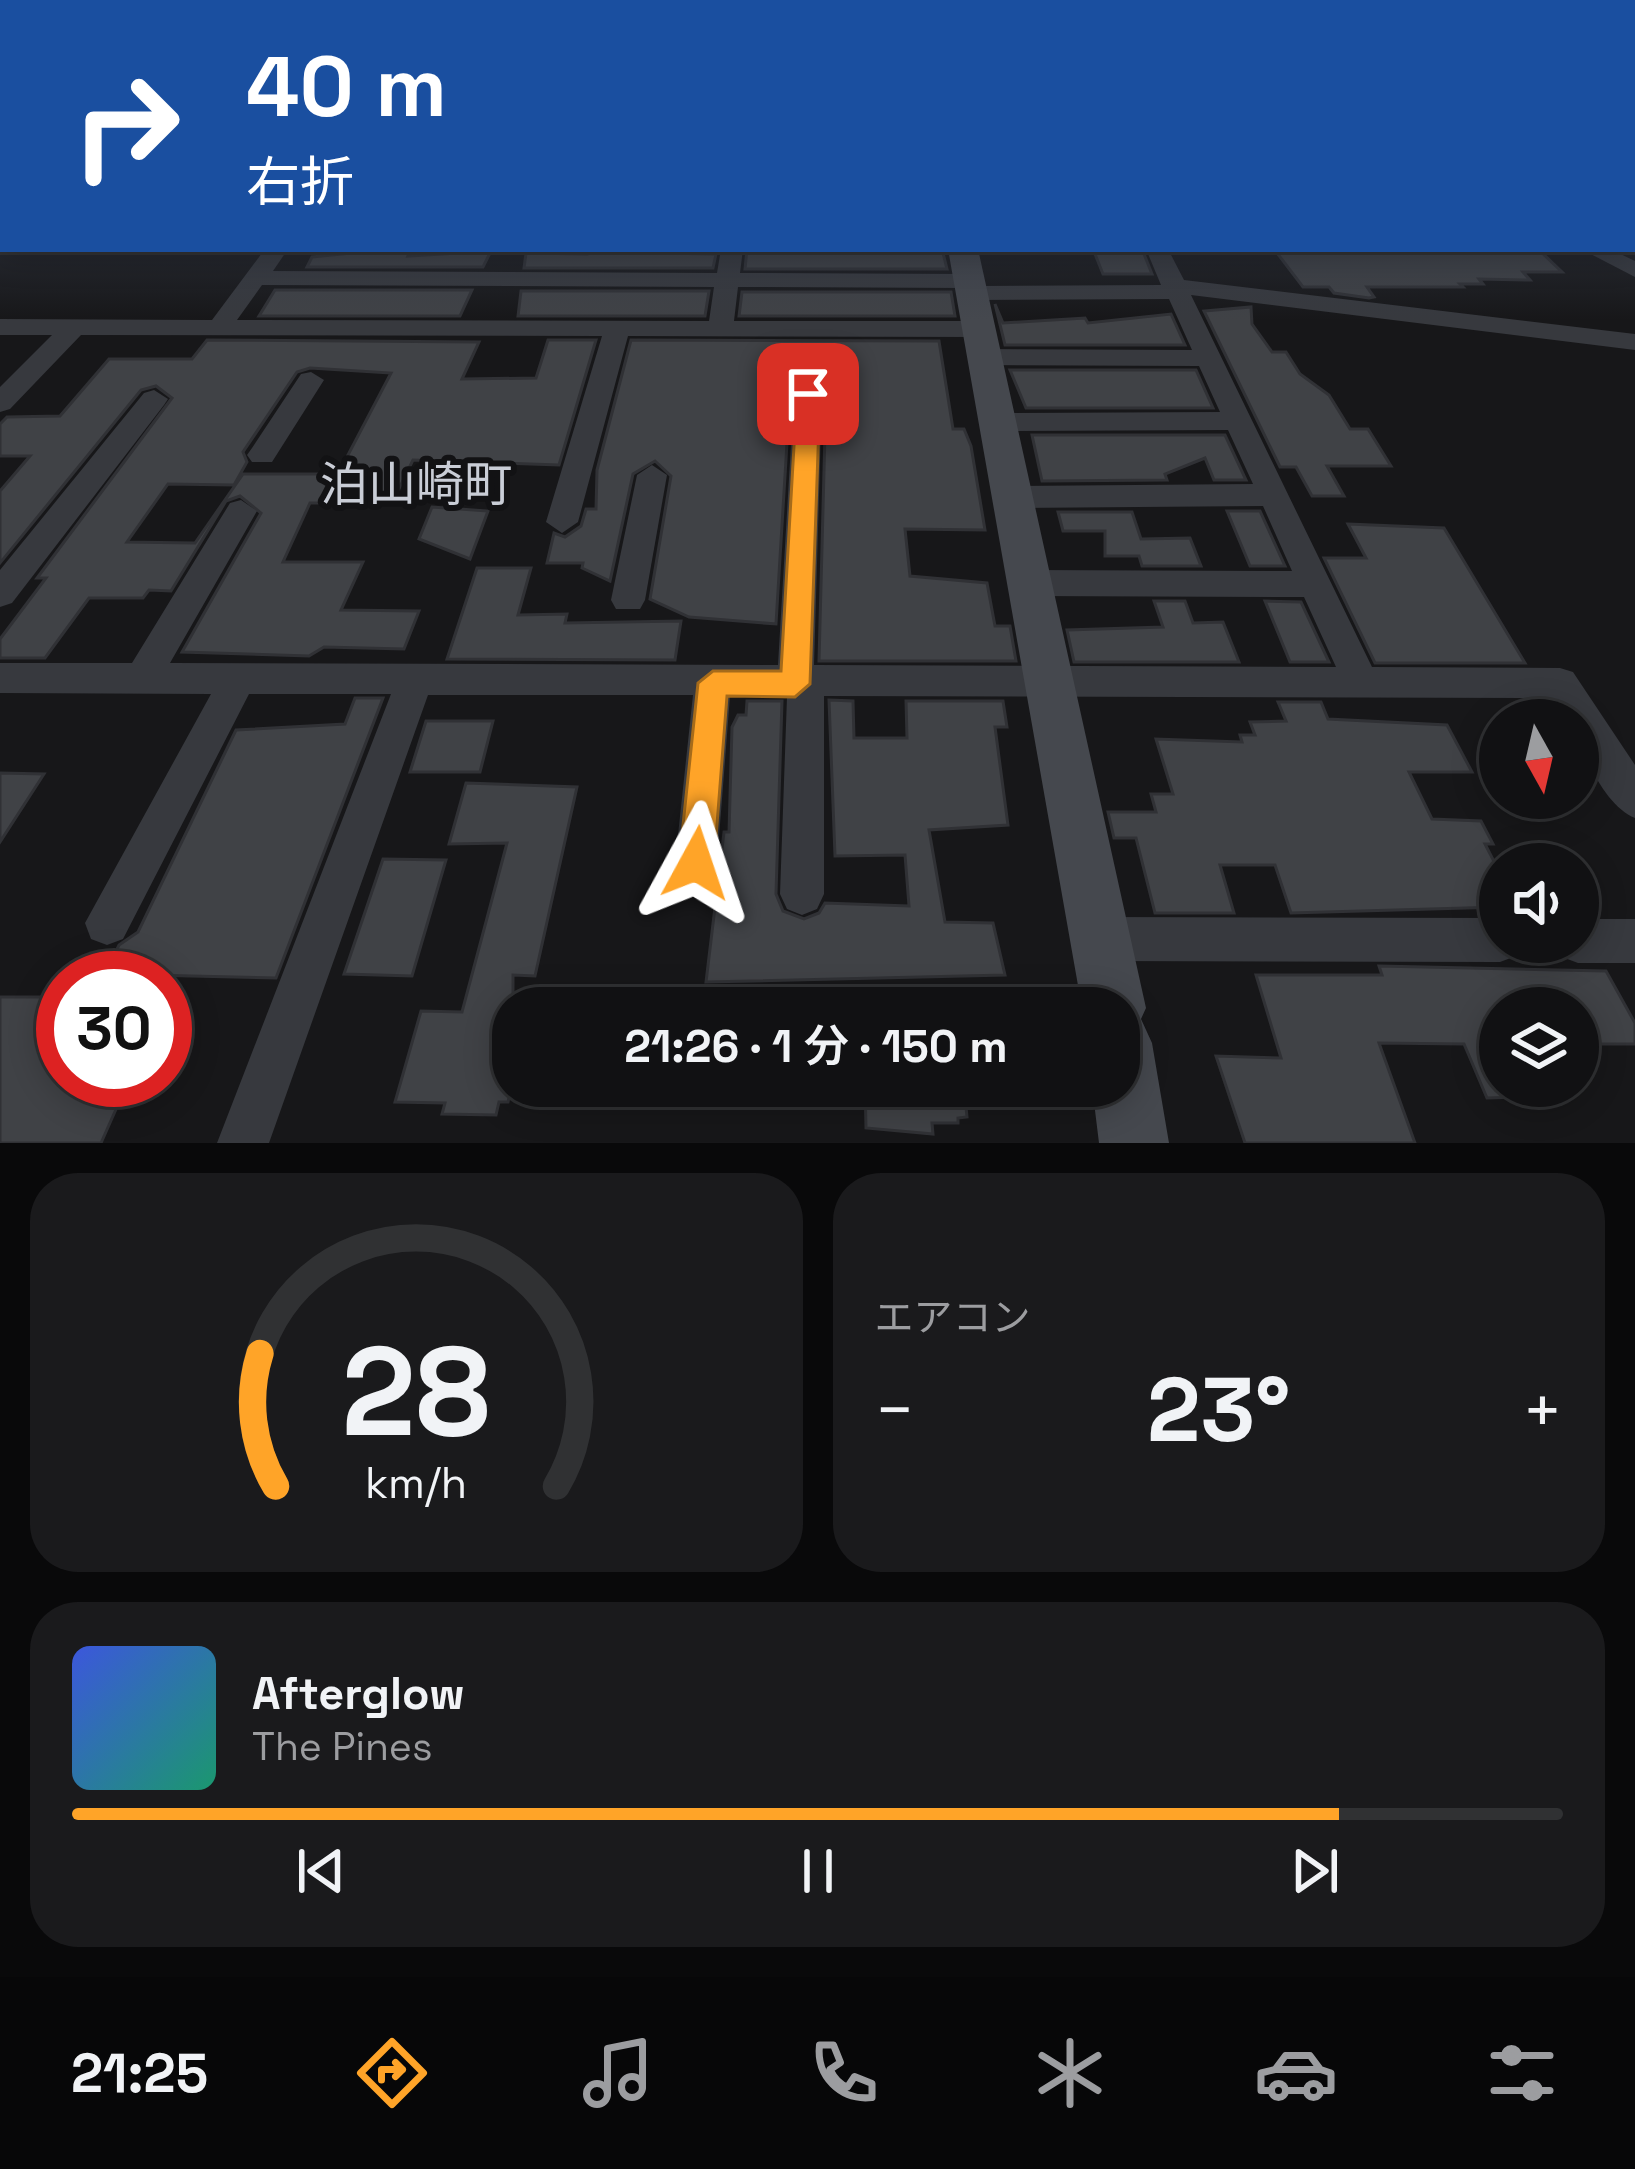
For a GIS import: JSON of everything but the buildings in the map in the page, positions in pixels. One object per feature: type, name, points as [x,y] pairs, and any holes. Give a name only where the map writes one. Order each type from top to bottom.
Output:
[{"type":"street","points":[[220,326],[275,252]]},
{"type":"street","points":[[469,327],[505,252]]},
{"type":"street","points":[[720,328],[732,252]]},
{"type":"street","points":[[1158,252],[1362,684]]},
{"type":"street","points":[[1598,252],[1635,270]]},
{"type":"street","points":[[255,278],[727,280],[973,302],[1207,358]]},
{"type":"street","points":[[0,327],[720,328],[973,302],[1173,289],[1635,342]]},
{"type":"street","points":[[973,302],[1111,987]]},
{"type":"street","points":[[0,403],[74,328]]},
{"type":"street","points":[[562,522],[617,328]]},
{"type":"street","points":[[262,455],[311,380]]},
{"type":"street","points":[[802,893],[797,678],[808,394]]},
{"type":"street","points":[[0,594],[154,399]]},
{"type":"street","points":[[996,422],[1237,421]]},
{"type":"street","points":[[628,600],[652,475]]},
{"type":"street","points":[[1011,496],[1273,495]]},
{"type":"street","points":[[142,677],[241,511]]},
{"type":"street","points":[[1028,584],[1315,584]]},
{"type":"street","points":[[0,678],[713,683],[797,678],[1050,685],[1560,683],[1635,799]]},
{"type":"street","points":[[107,923],[238,679]]},
{"type":"street","points":[[243,1143],[414,682]]},
{"type":"street","points":[[696,863],[713,683]]},
{"type":"street","points":[[1103,939],[1479,940]]},
{"type":"street","points":[[1599,941],[1635,941]]},
{"type":"street","points":[[1129,1107],[1134,1143]]},
{"type":"district","name":"泊山崎町","points":[[416,484]]},
{"type":"route","points":[[696,863],[713,683],[795,684],[798,534],[808,394]]}]
